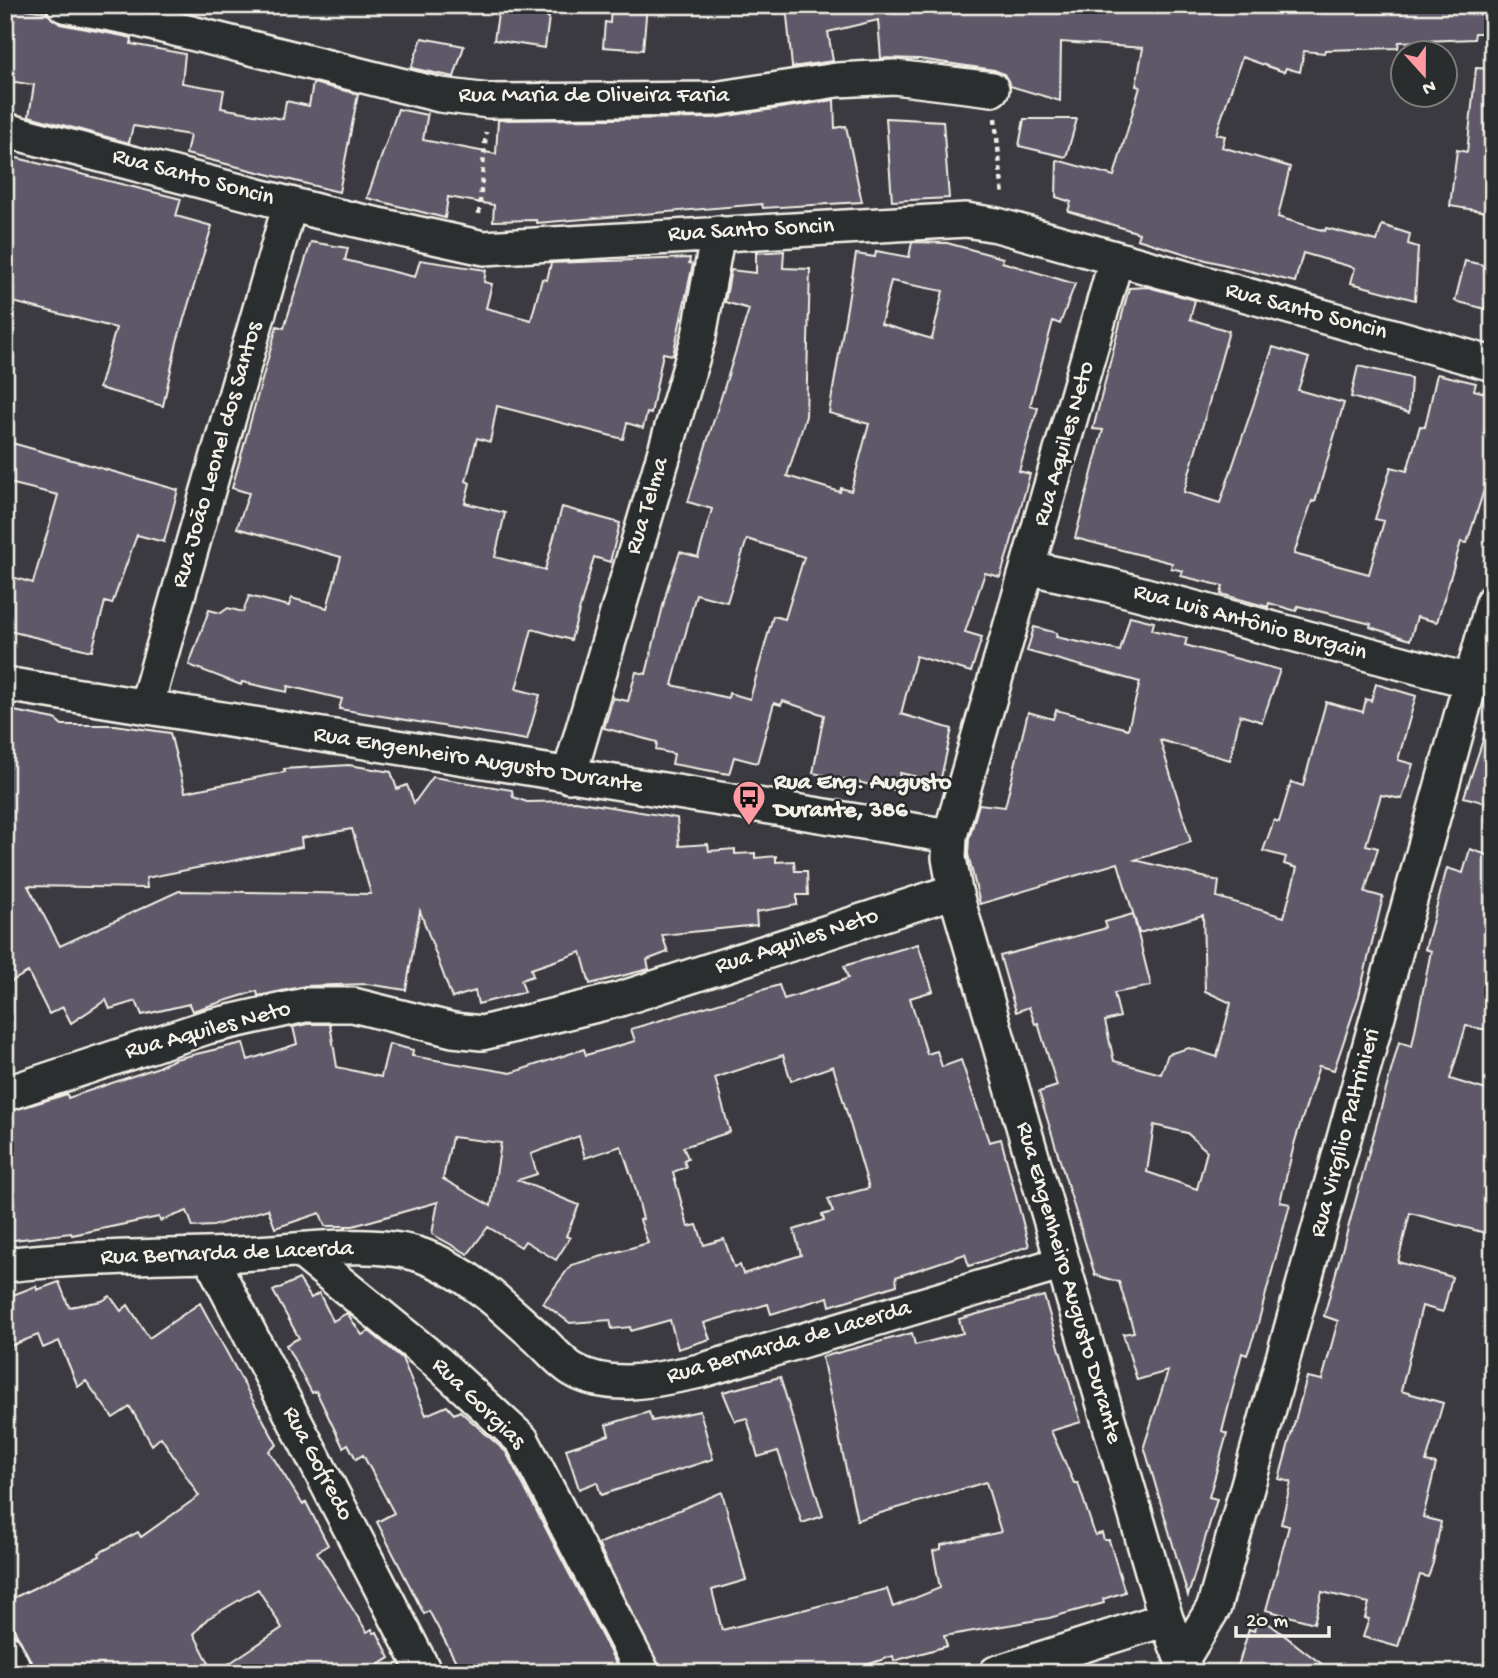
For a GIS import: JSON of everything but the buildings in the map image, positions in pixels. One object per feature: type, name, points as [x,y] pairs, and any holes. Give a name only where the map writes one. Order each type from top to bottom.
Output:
[{"type":"street","name":"Rua Maria de Oliveira Faria","points":[[64,5],[141,21],[413,89],[489,101],[714,99],[837,80],[894,77],[992,89]]},
{"type":"street","name":"Rua Santo Soncin","points":[[5,130],[290,204],[475,247],[508,248],[718,233],[966,220],[1007,229],[1493,364]]},
{"type":"street","name":"Rua João Leonel dos Santos","points":[[146,707],[290,204]]},
{"type":"street","name":"Rua Telma","points":[[569,776],[699,336],[718,233]]},
{"type":"street","name":"Rua Aquiles Neto","points":[[5,1094],[207,1027],[305,1006],[353,1005],[453,1030],[482,1033],[617,1000],[955,891],[949,858],[950,836],[1030,568],[1116,260]]},
{"type":"street","name":"Rua Luis Antônio Burgain","points":[[1030,568],[1108,585],[1470,681]]},
{"type":"street","name":"Rua Virgílio Paltrinieri","points":[[1185,1665],[1214,1607],[1493,601]]},
{"type":"street","name":"Rua Engenheiro Augusto Durante","points":[[5,684],[950,836]]},
{"type":"street","name":"Rua Engenheiro Augusto Durante","points":[[955,891],[1166,1619],[1185,1665]]},
{"type":"street","name":"Rua Bernarda de Lacerda","points":[[5,1265],[125,1256],[379,1249],[423,1256],[446,1267],[498,1301],[574,1371],[607,1380],[627,1381],[654,1380],[700,1371],[1063,1263]]},
{"type":"street","name":"Rua Gorgias","points":[[301,1251],[437,1362],[522,1440],[643,1673]]},
{"type":"street","name":"Rua Gofredo","points":[[209,1255],[425,1673]]},
{"type":"street","points":[[996,1673],[1166,1619]]},
{"type":"street","points":[[5,1650],[16,1673]]},
{"type":"path","points":[[992,89],[1007,229]]},
{"type":"path","points":[[475,247],[489,101]]},
{"type":"place","name":"Rua Eng. Augusto Durante, 386","points":[[749,827]]}]
